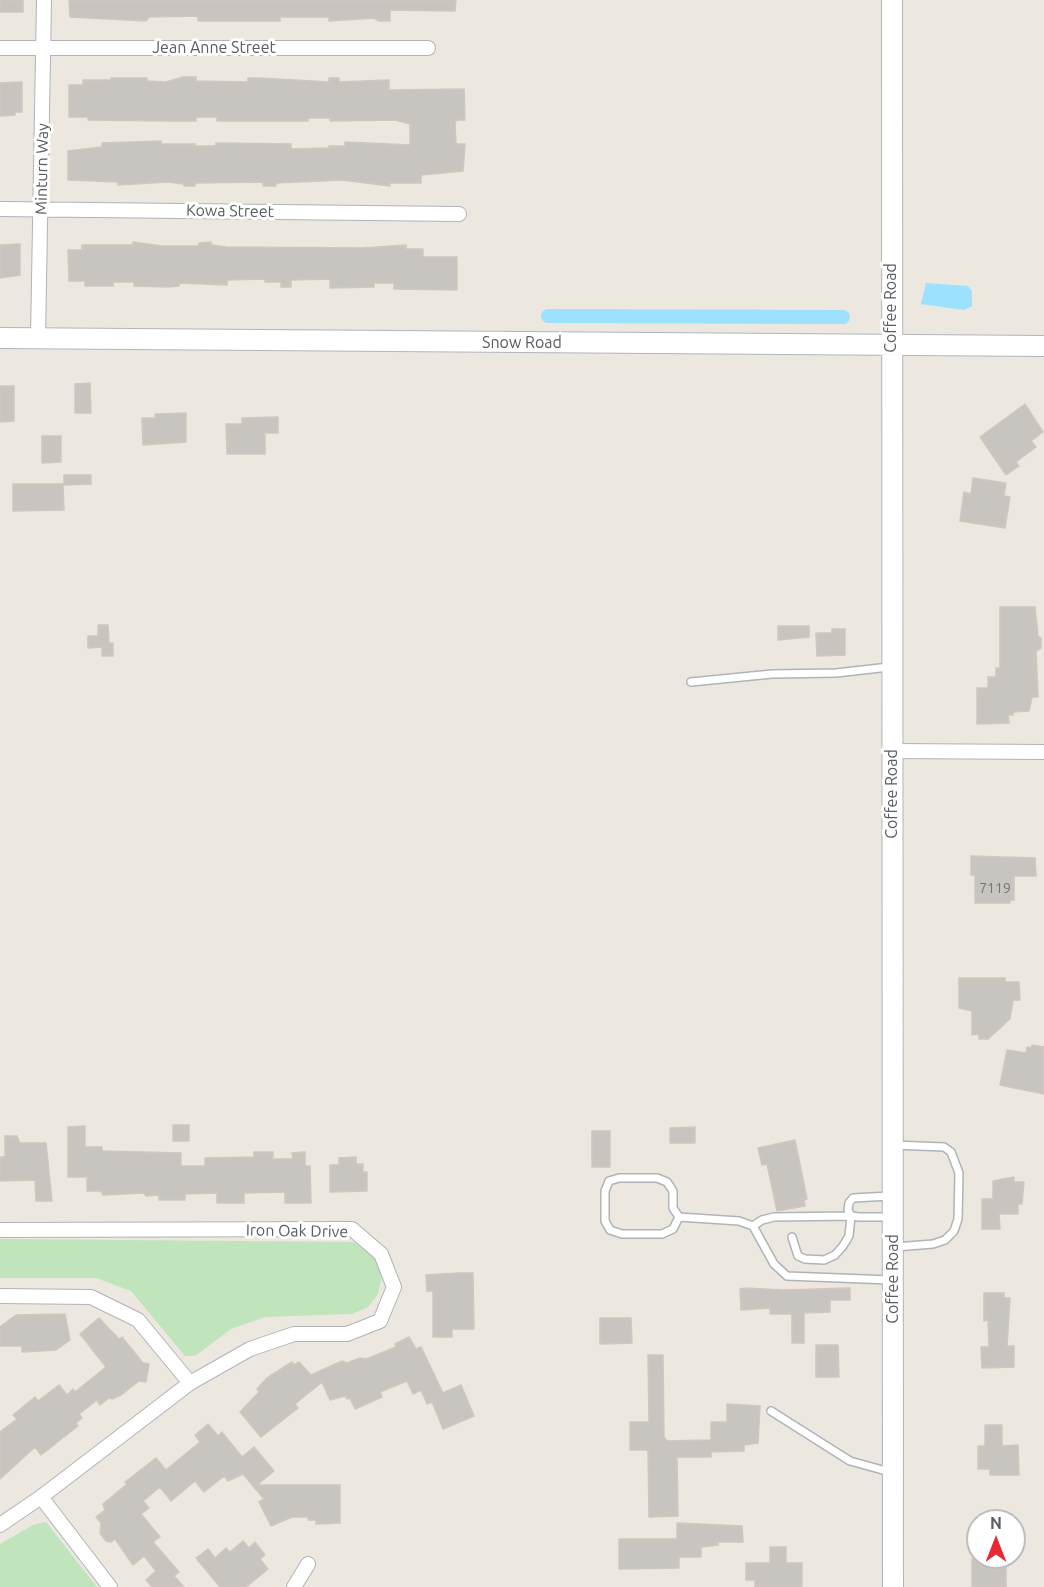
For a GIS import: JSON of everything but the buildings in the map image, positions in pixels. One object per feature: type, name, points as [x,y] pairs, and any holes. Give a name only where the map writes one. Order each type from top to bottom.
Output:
[{"type":"main road","name":"Coffee Road","points":[[892,0],[893,1587]]},
{"type":"main road","name":"Snow Road","points":[[0,338],[1044,346]]},
{"type":"street","name":"Minturn Way","points":[[38,338],[44,0]]},
{"type":"street","name":"Jean Anne Street","points":[[0,48],[428,48]]},
{"type":"street","name":"Kowa Street","points":[[0,209],[459,214]]},
{"type":"street","points":[[892,751],[1044,752]]},
{"type":"street","name":"Iron Oak Drive","points":[[0,1230],[352,1229],[381,1254],[394,1287],[380,1321],[347,1334],[294,1334],[250,1349],[190,1383],[41,1497],[0,1525]]},
{"type":"street","points":[[0,1296],[91,1297],[138,1320],[190,1383]]},
{"type":"street","points":[[41,1497],[110,1587]]},
{"type":"street","points":[[294,1587],[308,1564]]},
{"type":"lane","points":[[691,682],[772,674],[836,673],[892,667]]},
{"type":"lane","points":[[892,1145],[944,1147],[951,1152],[959,1173],[958,1219],[954,1231],[945,1240],[933,1244],[893,1248]]},
{"type":"lane","points":[[619,1178],[657,1178],[667,1182],[673,1191],[674,1208],[679,1217],[673,1229],[662,1234],[622,1234],[610,1230],[605,1221],[605,1191],[609,1181],[619,1178]]},
{"type":"lane","points":[[792,1237],[798,1256],[805,1259],[824,1260],[835,1256],[849,1236],[851,1216],[849,1203],[853,1198],[893,1196]]},
{"type":"lane","points":[[679,1217],[739,1221],[753,1226],[774,1264],[787,1276],[893,1280]]},
{"type":"lane","points":[[753,1226],[762,1220],[774,1217],[893,1217]]},
{"type":"lane","points":[[771,1411],[850,1461],[893,1473]]},
{"type":"green space","points":[[0,1239],[352,1242],[364,1247],[374,1256],[380,1268],[381,1281],[378,1294],[368,1307],[352,1314],[265,1317],[231,1329],[195,1356],[185,1356],[131,1291],[96,1278],[0,1278]]},
{"type":"green space","points":[[46,1522],[97,1587],[0,1587],[0,1544],[33,1525]]},
{"type":"water","points":[[926,283],[968,286],[972,291],[972,306],[964,310],[921,304]]},
{"type":"waterway","points":[[548,316],[843,317]]}]
